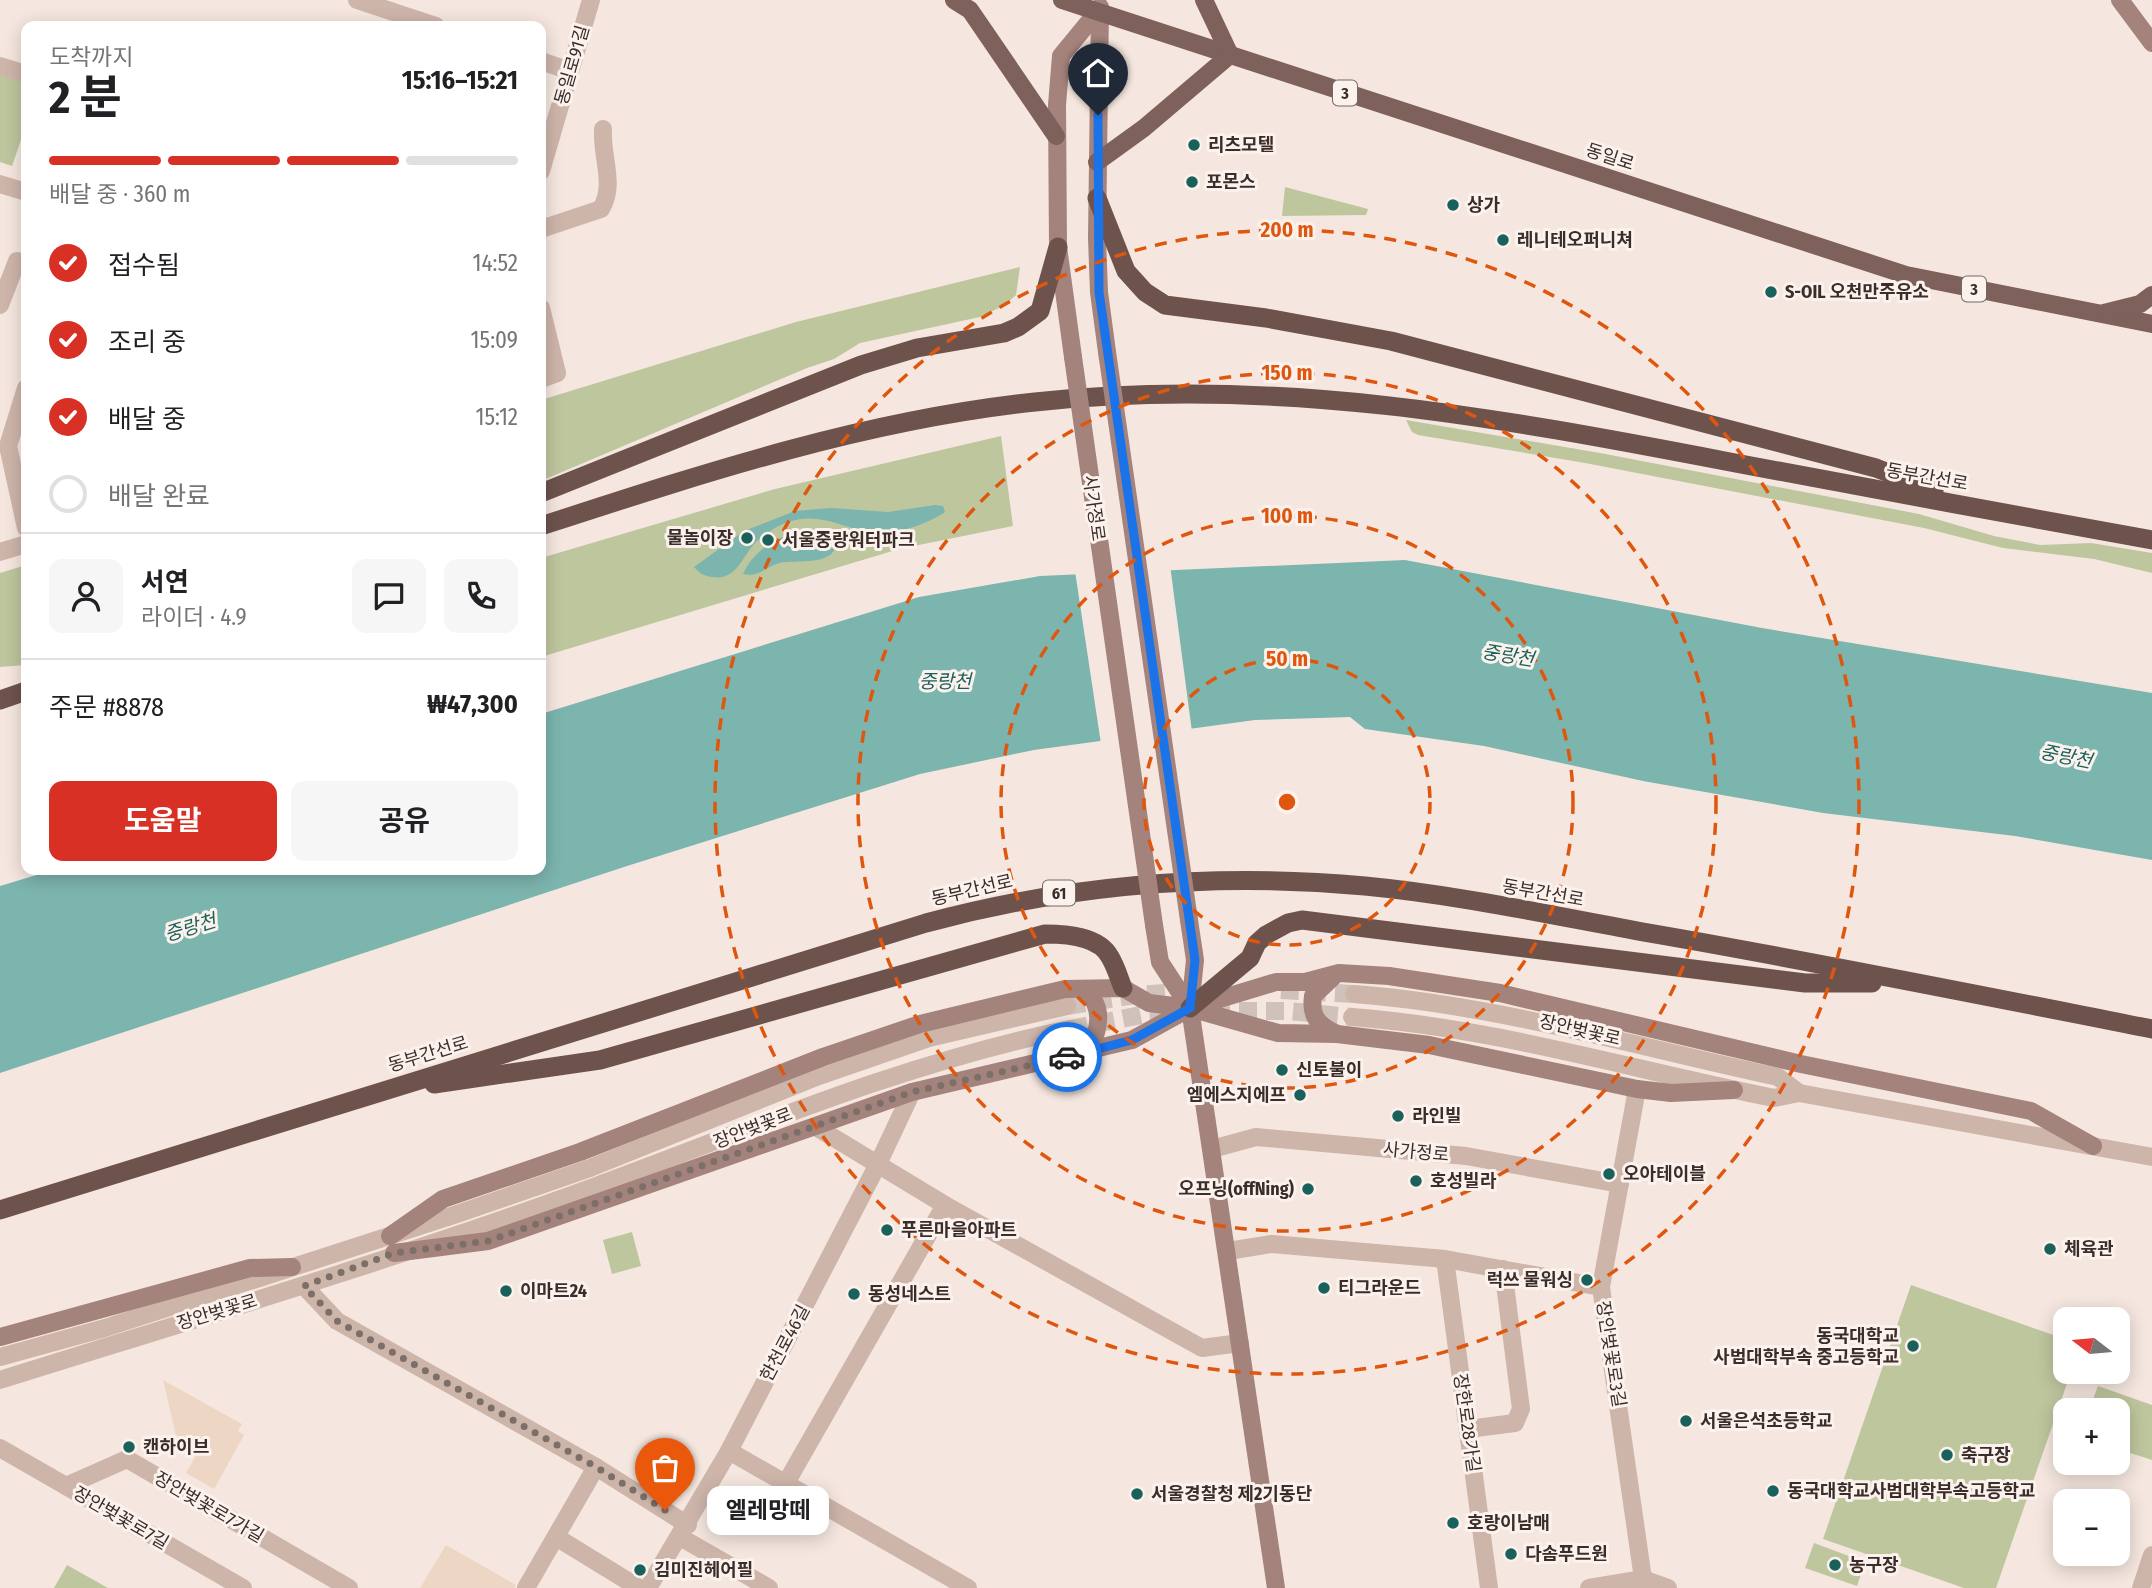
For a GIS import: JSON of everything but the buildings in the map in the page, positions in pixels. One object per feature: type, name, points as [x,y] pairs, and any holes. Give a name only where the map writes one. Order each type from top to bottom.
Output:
[{"type":"highway","points":[[1097,198],[1126,271],[1145,292],[1164,305],[1266,318],[1391,341],[1876,468],[1978,508]]},
{"type":"highway","points":[[546,491],[861,365],[917,348],[1004,333],[1018,327],[1040,311],[1058,247]]},
{"type":"highway","name":"동부간선로","points":[[546,524],[786,449],[940,414],[1037,401],[1211,392],[1330,398],[1465,414],[2152,540]]},
{"type":"highway","points":[[0,700],[21,693]]},
{"type":"highway","name":"동부간선로","points":[[0,1210],[374,1093],[984,908],[1113,886],[1194,880],[1277,880],[1368,886],[1582,921],[1916,982],[2152,1029]]},
{"type":"highway","points":[[1190,1008],[1250,958],[1257,943],[1266,935],[1288,923],[1303,920],[1805,984],[1916,982]]},
{"type":"highway","points":[[374,1093],[600,1060],[1045,933],[1079,937],[1103,948],[1124,988]]},
{"type":"main road","points":[[954,0],[970,10],[1056,136]]},
{"type":"main road","name":"동일로","points":[[1062,0],[1100,6],[1230,55],[1906,275],[2152,324]]},
{"type":"main road","points":[[1097,163],[1144,128],[1230,55],[1204,0]]},
{"type":"main road","points":[[2120,0],[2152,43]]},
{"type":"main road","points":[[1097,198],[1100,6]]},
{"type":"main road","name":"사가정로","points":[[1100,6],[1062,56],[1056,136],[1058,247],[1160,962],[1190,1008]]},
{"type":"main road","name":"사가정로","points":[[1097,198],[1099,292],[1195,960],[1190,1008],[1276,1588]]},
{"type":"main road","points":[[2097,314],[2140,304],[2152,295]]},
{"type":"main road","points":[[1337,1034],[1320,1026],[1311,1007],[1313,996],[1339,973]]},
{"type":"main road","points":[[392,1245],[488,1241],[912,1092],[1089,1052],[1132,1040],[1190,1008],[1276,982],[1305,982],[1339,973],[1389,976],[1500,993],[1801,1064],[2031,1111],[2093,1146]]},
{"type":"main road","points":[[392,1245],[443,1199],[580,1152],[823,1057],[919,1024],[1065,989],[1124,988],[1149,1003],[1190,1008],[1278,1033],[1337,1034],[1440,1046],[1637,1088],[1671,1093],[1734,1090]]},
{"type":"main road","points":[[1085,990],[1094,999],[1099,1017],[1089,1052]]},
{"type":"main road","points":[[0,1337],[250,1268],[292,1267]]},
{"type":"street","points":[[357,0],[421,21]]},
{"type":"street","name":"동일로91길","points":[[546,154],[591,0]]},
{"type":"street","points":[[546,63],[570,71]]},
{"type":"street","points":[[0,66],[21,72]]},
{"type":"street","points":[[546,227],[601,209],[607,201],[603,130]]},
{"type":"street","points":[[0,184],[21,190]]},
{"type":"street","points":[[0,305],[15,260]]},
{"type":"street","points":[[546,350],[549,376]]},
{"type":"street","points":[[21,400],[5,438],[21,506]]},
{"type":"street","points":[[0,552],[21,546]]},
{"type":"street","name":"장안벚꽃로","points":[[1354,994],[1462,1006],[1559,1025],[1777,1077],[1799,1093]]},
{"type":"street","name":"장안벚꽃로","points":[[0,1380],[304,1286],[392,1245],[866,1059],[974,1026],[1067,1006]]},
{"type":"street","name":"장안벚꽃로","points":[[1352,1017],[1428,1024],[1514,1039],[1774,1098],[1799,1093],[2152,1157]]},
{"type":"street","name":"장안벚꽃로","points":[[0,1357],[105,1328],[292,1267],[392,1245],[550,1203],[916,1068],[994,1045],[1070,1029]]},
{"type":"street","name":"장안벚꽃로3길","points":[[1637,1088],[1601,1287],[1643,1579]]},
{"type":"street","name":"한천로46길","points":[[648,1588],[729,1451],[878,1164],[912,1092]]},
{"type":"street","points":[[816,1127],[945,1205],[1202,1348],[1240,1343]]},
{"type":"street","name":"사가정로","points":[[1212,1149],[1256,1138],[1466,1156],[1620,1184]]},
{"type":"street","points":[[786,1483],[945,1205]]},
{"type":"street","points":[[1228,1251],[1272,1244],[1445,1259],[1601,1287]]},
{"type":"street","name":"장한로28가길","points":[[1445,1259],[1489,1588]]},
{"type":"street","points":[[1468,1429],[1515,1423],[1519,1419],[1521,1409],[1503,1269]]},
{"type":"street","points":[[304,1286],[337,1321],[596,1467],[769,1588]]},
{"type":"street","name":"장안벚꽃로7길","points":[[0,1447],[243,1588]]},
{"type":"street","points":[[729,1451],[968,1588]]},
{"type":"street","name":"장안벚꽃로7가길","points":[[66,1486],[127,1458],[349,1588]]},
{"type":"street","points":[[526,1588],[596,1467]]},
{"type":"street","points":[[556,1537],[639,1588]]},
{"type":"street","points":[[2141,1588],[2152,1555]]},
{"type":"street","points":[[1589,1588],[1643,1579],[1668,1588]]},
{"type":"green space","points":[[0,66],[21,72],[21,140],[12,166],[0,162]]},
{"type":"green space","points":[[1285,187],[1368,209],[1366,215],[1282,216]]},
{"type":"green space","points":[[1020,267],[1016,295],[1005,305],[980,317],[860,343],[834,359],[546,479],[546,398],[796,322]]},
{"type":"green space","points":[[1406,420],[1600,453],[1919,514],[1994,536],[2040,545],[2091,543],[2152,553],[2152,573],[2094,559],[2003,548],[1924,528],[1585,463],[1418,435],[1412,432]]},
{"type":"green space","name":"서울중랑워터파크","points":[[1001,436],[1013,526],[899,549],[546,655],[546,557],[775,489]]},
{"type":"green space","points":[[21,567],[21,665],[0,667],[0,573]]},
{"type":"green space","points":[[632,1232],[641,1266],[612,1274],[603,1240]]},
{"type":"green space","name":"축구장","points":[[1911,1285],[2053,1335],[2053,1384],[2067,1384],[2062,1398],[2053,1398],[2053,1424],[1996,1588],[1964,1588],[1823,1539]]},
{"type":"green space","points":[[2098,1386],[2152,1405],[2152,1460],[2130,1453],[2130,1398],[2094,1398]]},
{"type":"green space","name":"농구장","points":[[1814,1543],[1865,1562],[1857,1586],[1805,1568]]},
{"type":"green space","points":[[67,1565],[108,1588],[54,1588]]},
{"type":"shaded area","points":[[163,1380],[242,1424],[238,1431],[244,1435],[214,1489],[186,1473],[200,1448],[176,1435]]},
{"type":"shaded area","points":[[446,1545],[516,1585],[514,1588],[420,1588]]},
{"type":"water","name":"물놀이장","points":[[943,506],[945,512],[918,525],[886,533],[867,532],[819,519],[799,519],[771,530],[756,542],[738,566],[727,575],[709,577],[694,567],[744,531],[795,511],[831,508],[888,512]]},
{"type":"water","name":"물놀이장","points":[[810,529],[826,529],[836,534],[836,545],[826,558],[780,563],[758,573],[743,574],[762,549],[780,538]]},
{"type":"water","name":"중랑천","points":[[1405,560],[1762,628],[2152,693],[2152,860],[2015,836],[1823,813],[1643,781],[1484,746],[1365,729],[1350,717],[1255,720],[1034,750],[920,774],[627,866],[0,1073],[0,886],[36,875],[546,875],[546,712],[919,597],[1040,576]]},
{"type":"pier","points":[[1170,565],[1192,732],[1101,744],[1075,571]]},
{"type":"tunnel","points":[[1281,990],[1354,994]]},
{"type":"tunnel","points":[[1067,1006],[1135,995],[1193,991]]},
{"type":"tunnel","points":[[1212,1011],[1288,1011],[1352,1017]]},
{"type":"tunnel","points":[[1070,1029],[1141,1015],[1184,1013]]},
{"type":"way so far","points":[[665,1510],[596,1467],[337,1321],[304,1286],[394,1253],[488,1241],[912,1092],[1067,1057]]},
{"type":"place","name":"리츠모텔","points":[[1194,145]]},
{"type":"place","name":"포몬스","points":[[1192,182]]},
{"type":"place","name":"상가","points":[[1453,205]]},
{"type":"place","name":"레니테오퍼니쳐","points":[[1503,240]]},
{"type":"place","name":"S-OIL 오천만주유소","points":[[1771,292]]},
{"type":"place","name":"물놀이장","points":[[747,538]]},
{"type":"place","name":"서울중랑워터파크","points":[[768,540]]},
{"type":"place","name":"신토불이","points":[[1282,1070]]},
{"type":"place","name":"엠에스지에프","points":[[1300,1095]]},
{"type":"place","name":"라인빌","points":[[1398,1116]]},
{"type":"place","name":"오아테이블","points":[[1609,1174]]},
{"type":"place","name":"호성빌라","points":[[1416,1181]]},
{"type":"place","name":"오프닝(offNing)","points":[[1308,1189]]},
{"type":"place","name":"푸른마을아파트","points":[[887,1230]]},
{"type":"place","name":"체육관","points":[[2050,1249]]},
{"type":"place","name":"럭쓰 물워싱","points":[[1587,1280]]},
{"type":"place","name":"티그라운드","points":[[1324,1288]]},
{"type":"place","name":"이마트24","points":[[506,1291]]},
{"type":"place","name":"동성네스트","points":[[854,1294]]},
{"type":"place","name":"동국대학교 사범대학부속 중고등학교","points":[[1913,1346]]},
{"type":"place","name":"서울은석초등학교","points":[[1686,1421]]},
{"type":"place","name":"캔하이브","points":[[129,1447]]},
{"type":"place","name":"축구장","points":[[1947,1455]]},
{"type":"place","name":"동국대학교사범대학부속고등학교","points":[[1773,1491]]},
{"type":"place","name":"서울경찰청 제2기동단","points":[[1137,1494]]},
{"type":"place","name":"엘레망떼","points":[[665,1510]]},
{"type":"place","name":"호랑이남매","points":[[1453,1523]]},
{"type":"place","name":"다솜푸드원","points":[[1511,1554]]},
{"type":"place","name":"농구장","points":[[1835,1565]]},
{"type":"place","name":"김미진헤어필","points":[[640,1570]]},
{"type":"route","points":[[1067,1057],[1132,1040],[1190,1008],[1195,960],[1122,467],[1099,292],[1098,115]]}]
